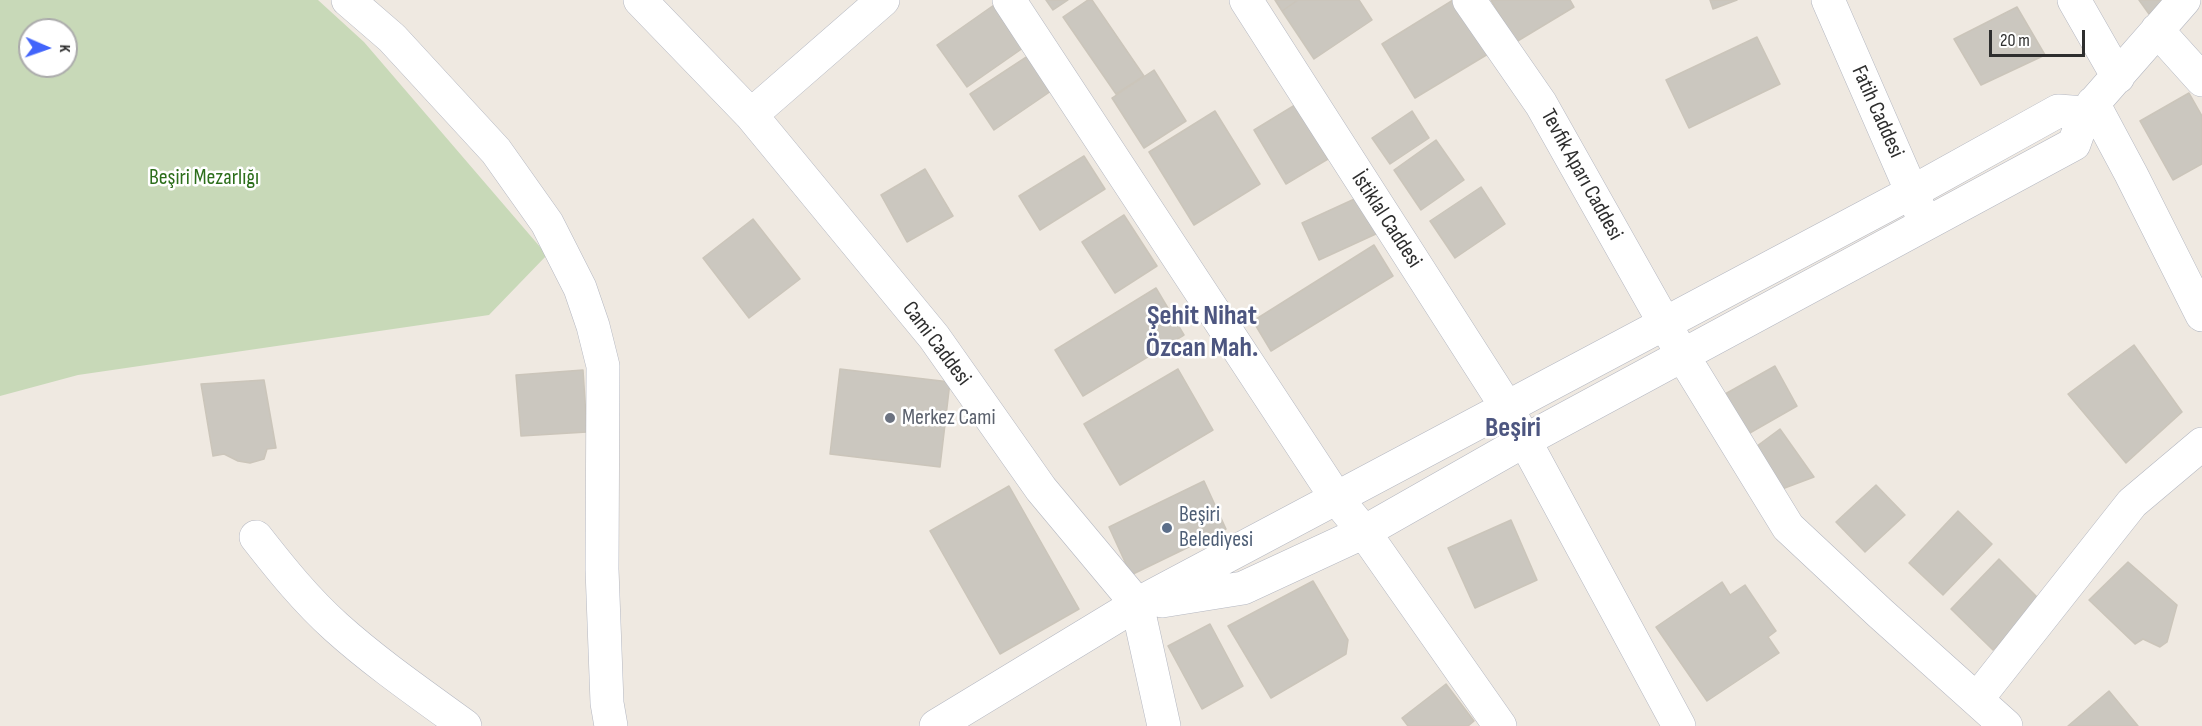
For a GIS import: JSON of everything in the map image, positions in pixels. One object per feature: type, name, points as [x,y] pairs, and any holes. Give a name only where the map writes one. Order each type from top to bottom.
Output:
[{"type":"street","points":[[348,0],[392,38],[496,151],[547,223],[580,288],[603,366],[602,569],[607,703],[611,726]]},
{"type":"street","name":"Cami Caddesi","points":[[640,0],[751,115],[934,338],[1041,489],[1137,604],[1164,726]]},
{"type":"street","points":[[751,115],[883,0]]},
{"type":"street","points":[[1009,0],[1337,499],[1364,532],[1500,726]]},
{"type":"street","name":"İstiklal Caddesi","points":[[1246,0],[1506,406],[1679,726]]},
{"type":"street","name":"Tevfik Aparı Caddesi","points":[[1469,0],[1541,104],[1683,356],[1788,527],[1880,614],[2006,726]]},
{"type":"street","name":"Fatih Caddesi","points":[[1828,0],[1926,224]]},
{"type":"street","points":[[2074,0],[2118,77]]},
{"type":"street","points":[[1137,604],[1243,588],[1364,532],[1524,441],[2074,144],[2089,108],[2184,0]]},
{"type":"street","points":[[2157,30],[2202,80]]},
{"type":"street","points":[[936,726],[1137,604],[1337,499],[1506,406],[1912,192],[2058,111],[2089,108]]},
{"type":"street","points":[[2089,108],[2202,315]]},
{"type":"street","points":[[1977,699],[2132,503],[2202,444]]},
{"type":"street","points":[[256,537],[280,569],[336,626],[366,652],[465,726]]},
{"type":"green space","name":"Beşiri Mezarlığı","points":[[0,0],[318,0],[364,42],[547,255],[489,315],[78,375],[0,396]]},
{"type":"building","points":[[1046,0],[1068,0],[1053,10]]},
{"type":"building","points":[[1088,0],[1092,0],[1144,76],[1116,94],[1063,17]]},
{"type":"building","points":[[1275,0],[1298,0],[1282,11]]},
{"type":"building","points":[[1298,0],[1359,0],[1372,20],[1314,59],[1282,11]]},
{"type":"building","points":[[1453,0],[1488,54],[1415,98],[1382,44]]},
{"type":"building","points":[[1491,0],[1570,0],[1574,7],[1516,42]]},
{"type":"building","points":[[1710,0],[1737,0],[1713,9]]},
{"type":"building","points":[[2139,0],[2164,0],[2149,14]]},
{"type":"building","points":[[994,5],[1023,48],[967,87],[937,45]]},
{"type":"building","points":[[2017,7],[2045,55],[1981,85],[1954,39]]},
{"type":"building","points":[[1757,37],[1780,84],[1689,128],[1666,80]]},
{"type":"building","points":[[1031,54],[1054,89],[994,130],[970,94]]},
{"type":"building","points":[[1154,70],[1186,121],[1144,148],[1112,98]]},
{"type":"building","points":[[2189,93],[2202,116],[2202,164],[2173,180],[2140,121]]},
{"type":"building","points":[[1295,105],[1328,159],[1286,184],[1254,130]]},
{"type":"building","points":[[1215,111],[1260,184],[1194,225],[1149,152]]},
{"type":"building","points":[[1412,111],[1429,138],[1390,164],[1372,138]]},
{"type":"building","points":[[1436,140],[1464,180],[1421,210],[1394,170]]},
{"type":"building","points":[[1084,156],[1105,189],[1040,230],[1019,196]]},
{"type":"building","points":[[925,169],[953,216],[907,242],[881,195]]},
{"type":"building","points":[[1481,187],[1505,224],[1455,258],[1430,221]]},
{"type":"building","points":[[1361,196],[1378,233],[1319,260],[1302,223]]},
{"type":"building","points":[[1124,215],[1157,266],[1115,293],[1082,242]]},
{"type":"building","points":[[753,219],[800,279],[749,318],[703,258]]},
{"type":"building","points":[[1374,245],[1393,276],[1271,351],[1253,321]]},
{"type":"building","points":[[1156,288],[1184,335],[1083,396],[1055,350]]},
{"type":"building","points":[[2134,345],[2182,412],[2126,463],[2068,394]]},
{"type":"building","points":[[1775,366],[1797,406],[1741,438],[1718,398]]},
{"type":"building","name":"Merkez Cami","points":[[840,369],[950,382],[940,467],[830,454]]},
{"type":"building","points":[[1178,369],[1213,430],[1120,485],[1084,424]]},
{"type":"building","points":[[583,370],[587,432],[521,436],[516,375]]},
{"type":"building","points":[[264,380],[276,448],[267,449],[264,459],[250,463],[238,461],[224,454],[213,456],[201,384]]},
{"type":"building","points":[[1780,429],[1814,477],[1782,489],[1753,449]]},
{"type":"building","name":"Beşiri Belediyesi","points":[[1204,481],[1226,529],[1131,575],[1109,527]]},
{"type":"building","points":[[1876,485],[1905,515],[1865,552],[1836,522]]},
{"type":"building","points":[[1009,486],[1079,609],[1000,654],[930,531]]},
{"type":"building","points":[[1958,511],[1992,544],[1943,595],[1909,563]]},
{"type":"building","points":[[1511,520],[1537,580],[1475,608],[1448,548]]},
{"type":"building","points":[[1999,559],[2041,601],[1993,650],[1951,609]]},
{"type":"building","points":[[2128,562],[2177,605],[2167,642],[2160,647],[2143,639],[2135,644],[2089,600]]},
{"type":"building","points":[[1313,581],[1348,640],[1346,654],[1271,698],[1228,626]]},
{"type":"building","points":[[1722,582],[1730,595],[1745,585],[1776,631],[1768,637],[1779,653],[1707,701],[1656,627]]},
{"type":"building","points":[[1210,624],[1243,686],[1202,709],[1168,646]]},
{"type":"building","points":[[1446,684],[1474,721],[1468,726],[1408,726],[1402,718]]},
{"type":"building","points":[[2109,691],[2138,726],[2068,726]]},
{"type":"place","name":"Merkez Cami","points":[[890,418]]},
{"type":"place","name":"Beşiri Belediyesi","points":[[1167,528]]},
{"type":"district","name":"Şehit Nihat Özcan Mah.","points":[[1202,333]]},
{"type":"district","name":"Beşiri","points":[[1513,429]]}]
